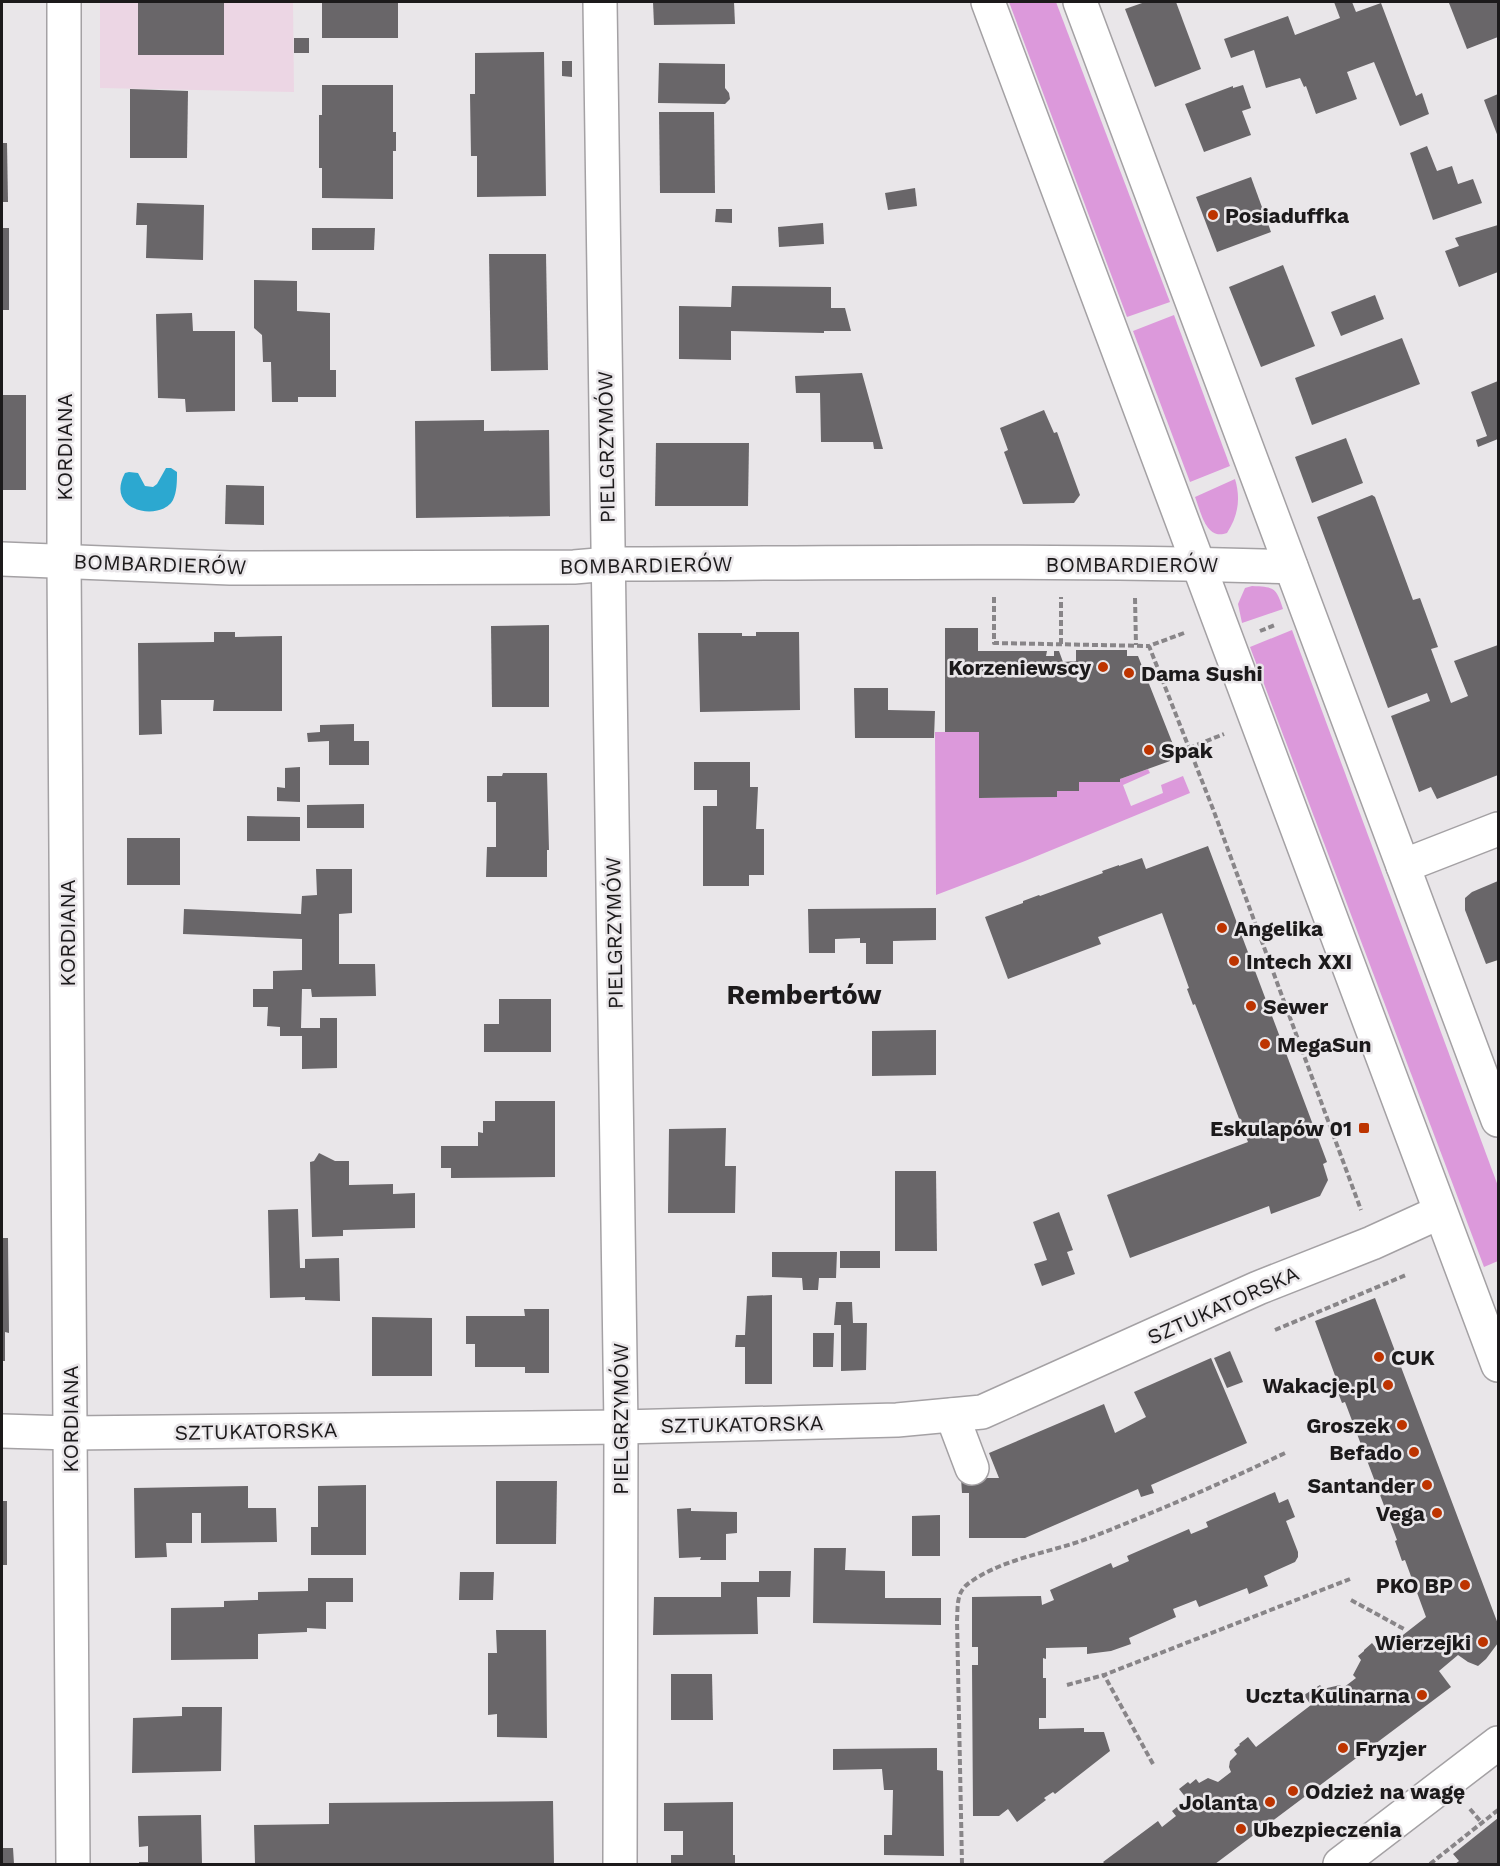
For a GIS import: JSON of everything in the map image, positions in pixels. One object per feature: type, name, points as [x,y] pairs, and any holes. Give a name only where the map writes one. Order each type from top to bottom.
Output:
[{"type":"street","name":"KORDIANA","points":[[64,2],[64,561],[73,1864]]},
{"type":"street","name":"PIELGRZYMÓW","points":[[600,2],[621,1426],[620,1864]]},
{"type":"street","points":[[988,2],[1498,1365]]},
{"type":"street","points":[[1080,2],[1498,1120]]},
{"type":"street","name":"BOMBARDIERÓW","points":[[2,559],[230,568],[574,567],[609,564],[1198,563],[1290,567]]},
{"type":"street","points":[[1403,866],[1498,829]]},
{"type":"street","name":"SZTUKATORSKA","points":[[2,1431],[70,1433],[621,1426],[897,1420],[982,1412],[1257,1288],[1372,1243],[1440,1212]]},
{"type":"street","points":[[952,1415],[972,1468]]},
{"type":"street","points":[[1340,1864],[1498,1743]]},
{"type":"path","points":[[1136,589],[1136,645]]},
{"type":"path","points":[[995,591],[994,644],[1149,646],[1184,633]]},
{"type":"path","points":[[1061,608],[1061,644]]},
{"type":"path","points":[[1256,632],[1278,624]]},
{"type":"path","points":[[1149,646],[1189,747],[1362,1211]]},
{"type":"path","points":[[1189,747],[1225,734]]},
{"type":"path","points":[[1275,1330],[1406,1275]]},
{"type":"path","points":[[962,1864],[957,1620],[958,1596],[967,1584],[1002,1564],[1089,1538],[1192,1497],[1285,1453]]},
{"type":"path","points":[[1067,1685],[1104,1675],[1350,1579]]},
{"type":"path","points":[[1351,1600],[1404,1629]]},
{"type":"path","points":[[1104,1675],[1153,1764]]},
{"type":"path","points":[[1463,1801],[1482,1823]]},
{"type":"path","points":[[1430,1864],[1498,1810]]},
{"type":"shaded area","points":[[100,2],[293,2],[294,92],[100,88]]},
{"type":"shaded area","points":[[1009,2],[1056,2],[1170,302],[1127,317]]},
{"type":"shaded area","points":[[1174,315],[1230,466],[1190,482],[1133,331]]},
{"type":"shaded area","points":[[1235,479],[1238,500],[1234,520],[1227,533],[1214,533],[1205,524],[1195,497]]},
{"type":"shaded area","points":[[1252,586],[1270,588],[1276,592],[1283,609],[1242,623],[1238,604],[1245,588]]},
{"type":"shaded area","points":[[1292,630],[1498,1186],[1498,1261],[1484,1267],[1250,647]]},
{"type":"shaded area","points":[[935,732],[979,732],[979,798],[1057,797],[1057,791],[1078,791],[1079,782],[1120,782],[1120,779],[1148,769],[1150,773],[1123,785],[1131,806],[1163,793],[1161,785],[1183,776],[1190,793],[936,895]]},
{"type":"water","points":[[166,468],[177,472],[174,497],[167,507],[157,511],[137,509],[122,497],[121,486],[125,473],[138,473],[145,486],[153,487]]},
{"type":"building","points":[[138,2],[224,2],[224,55],[138,55]]},
{"type":"building","points":[[322,2],[398,2],[398,38],[322,38]]},
{"type":"building","points":[[653,2],[734,2],[735,24],[654,25]]},
{"type":"building","points":[[1145,2],[1176,2],[1201,69],[1155,87],[1125,9]]},
{"type":"building","points":[[1334,2],[1352,2],[1356,12],[1381,3],[1416,96],[1422,93],[1429,114],[1400,126],[1374,62],[1347,72],[1357,99],[1316,114],[1306,86],[1304,87],[1300,78],[1266,88],[1254,50],[1231,58],[1224,39],[1288,16],[1295,35],[1340,18]]},
{"type":"building","points":[[1498,2],[1498,37],[1467,49],[1449,3]]},
{"type":"building","points":[[294,38],[309,38],[309,53],[294,53]]},
{"type":"building","points":[[544,52],[546,196],[477,197],[477,156],[471,156],[470,94],[475,94],[475,53]]},
{"type":"building","points":[[562,61],[572,61],[572,77],[562,76]]},
{"type":"building","points":[[659,63],[725,64],[725,88],[730,99],[725,104],[658,103]]},
{"type":"building","points":[[322,85],[393,85],[393,132],[396,132],[396,151],[393,151],[393,199],[322,198],[322,168],[319,168],[319,115],[322,115]]},
{"type":"building","points":[[1243,85],[1251,108],[1242,111],[1251,135],[1204,152],[1185,104],[1233,86],[1233,88]]},
{"type":"building","points":[[130,89],[188,91],[187,158],[130,158]]},
{"type":"building","points":[[1498,94],[1498,137],[1484,100]]},
{"type":"building","points":[[659,112],[714,112],[715,193],[660,193]]},
{"type":"building","points":[[2,143],[7,143],[8,202],[2,202]]},
{"type":"building","points":[[1427,146],[1437,171],[1452,166],[1458,184],[1473,179],[1482,203],[1433,220],[1410,153]]},
{"type":"building","points":[[1251,177],[1271,232],[1217,252],[1196,197]]},
{"type":"building","points":[[915,188],[917,206],[888,210],[885,193]]},
{"type":"building","points":[[137,203],[204,205],[203,260],[146,258],[147,225],[136,225]]},
{"type":"building","points":[[716,209],[732,209],[732,223],[715,222]]},
{"type":"building","points":[[823,223],[824,244],[779,247],[778,227]]},
{"type":"building","points":[[1498,225],[1498,272],[1459,287],[1445,251],[1459,246],[1455,238]]},
{"type":"building","points":[[2,228],[9,228],[9,310],[2,310]]},
{"type":"building","points":[[312,228],[375,228],[374,250],[312,250]]},
{"type":"building","points":[[489,254],[546,254],[548,370],[491,371]]},
{"type":"building","points":[[1283,265],[1315,346],[1261,367],[1229,287]]},
{"type":"building","points":[[254,280],[297,281],[297,311],[330,313],[330,370],[336,370],[336,397],[298,397],[298,402],[272,402],[271,362],[263,362],[262,335],[254,328]]},
{"type":"building","points":[[732,286],[831,287],[831,308],[845,308],[851,331],[824,331],[824,333],[731,331],[731,360],[679,359],[679,306],[731,307]]},
{"type":"building","points":[[1375,295],[1384,319],[1341,336],[1331,312]]},
{"type":"building","points":[[192,313],[193,331],[235,331],[235,411],[186,412],[185,399],[158,398],[156,314]]},
{"type":"building","points":[[1402,338],[1420,384],[1312,425],[1295,378]]},
{"type":"building","points":[[862,373],[883,449],[874,449],[873,442],[821,442],[820,393],[796,393],[795,376]]},
{"type":"building","points":[[1498,381],[1498,439],[1478,447],[1476,440],[1487,436],[1471,392]]},
{"type":"building","points":[[2,395],[26,395],[26,490],[2,490]]},
{"type":"building","points":[[1044,410],[1054,433],[1057,432],[1080,495],[1074,503],[1023,504],[1004,452],[1008,450],[1000,428]]},
{"type":"building","points":[[484,420],[484,431],[549,430],[550,516],[416,518],[415,421]]},
{"type":"building","points":[[1346,438],[1363,483],[1312,503],[1295,457]]},
{"type":"building","points":[[656,443],[749,443],[748,506],[655,506]]},
{"type":"building","points":[[226,485],[264,486],[264,525],[225,524]]},
{"type":"building","points":[[1372,495],[1375,497],[1413,600],[1420,598],[1438,647],[1431,649],[1451,703],[1468,696],[1454,661],[1498,645],[1498,775],[1437,799],[1431,787],[1419,792],[1391,716],[1430,701],[1427,693],[1388,708],[1317,517]]},
{"type":"building","points":[[549,625],[549,707],[492,707],[491,626]]},
{"type":"building","points":[[945,628],[978,628],[978,651],[1047,651],[1046,656],[1054,656],[1054,651],[1059,651],[1063,662],[1076,661],[1076,650],[1127,650],[1127,656],[1138,656],[1174,747],[1165,751],[1170,761],[1120,779],[1120,782],[1079,782],[1079,791],[1057,791],[1057,797],[979,798],[979,732],[945,732]]},
{"type":"building","points":[[214,632],[235,632],[235,637],[282,636],[282,711],[213,711],[214,700],[161,700],[162,734],[139,735],[138,643],[214,642]]},
{"type":"building","points":[[756,632],[799,632],[800,710],[700,712],[698,633],[742,633],[742,636],[756,636]]},
{"type":"building","points":[[854,688],[888,688],[888,710],[935,711],[934,738],[855,738]]},
{"type":"building","points":[[354,724],[354,741],[369,741],[369,765],[329,765],[329,741],[308,742],[307,733],[320,732],[320,725]]},
{"type":"building","points":[[694,762],[750,762],[750,787],[758,787],[756,829],[764,829],[764,875],[749,875],[749,886],[703,886],[703,806],[717,806],[717,790],[694,790]]},
{"type":"building","points":[[300,767],[300,802],[277,801],[277,787],[285,788],[285,768]]},
{"type":"building","points":[[503,773],[547,773],[549,850],[547,850],[547,877],[486,877],[487,847],[496,847],[496,802],[487,802],[487,776],[502,776]]},
{"type":"building","points":[[364,804],[364,828],[307,828],[307,805]]},
{"type":"building","points":[[247,816],[300,817],[300,841],[247,841]]},
{"type":"building","points":[[127,838],[180,838],[180,885],[127,885]]},
{"type":"building","points":[[1208,846],[1327,1162],[1323,1164],[1328,1180],[1320,1196],[1271,1214],[1269,1206],[1130,1258],[1107,1195],[1248,1142],[1195,1004],[1193,1005],[1162,913],[1098,937],[1101,944],[1008,979],[985,917],[1119,865],[1142,858],[1146,869]]},
{"type":"building","points":[[316,869],[352,869],[352,913],[339,914],[339,964],[375,964],[376,996],[312,997],[311,989],[302,989],[301,1028],[320,1028],[320,1018],[337,1018],[337,1068],[302,1069],[302,1036],[280,1036],[280,1027],[267,1026],[268,1007],[253,1007],[253,989],[273,989],[273,971],[302,970],[302,939],[183,934],[184,909],[301,914],[302,896],[317,895]]},
{"type":"building","points":[[1498,881],[1498,960],[1486,964],[1465,910],[1465,898],[1472,892]]},
{"type":"building","points":[[936,908],[936,940],[893,941],[893,964],[866,964],[866,943],[860,943],[860,938],[835,939],[835,953],[809,953],[808,909]]},
{"type":"building","points":[[499,999],[551,999],[551,1052],[484,1052],[484,1024],[499,1024]]},
{"type":"building","points":[[936,1030],[936,1075],[872,1076],[872,1031]]},
{"type":"building","points":[[495,1101],[555,1101],[555,1177],[451,1178],[451,1168],[441,1168],[441,1146],[478,1146],[478,1132],[483,1133],[483,1121],[495,1121]]},
{"type":"building","points":[[726,1128],[725,1166],[736,1166],[735,1213],[668,1213],[669,1129]]},
{"type":"building","points":[[319,1153],[335,1161],[349,1161],[349,1185],[393,1184],[393,1194],[415,1193],[415,1228],[343,1230],[343,1236],[312,1237],[310,1162],[314,1161]]},
{"type":"building","points":[[895,1171],[936,1171],[937,1251],[895,1251]]},
{"type":"building","points":[[298,1209],[300,1268],[305,1268],[305,1259],[339,1258],[340,1301],[305,1300],[305,1297],[270,1298],[268,1210]]},
{"type":"building","points":[[1059,1212],[1073,1250],[1067,1252],[1075,1274],[1042,1286],[1034,1264],[1047,1260],[1033,1222]]},
{"type":"building","points":[[2,1238],[8,1238],[9,1333],[5,1332],[5,1361],[2,1361]]},
{"type":"building","points":[[840,1251],[880,1251],[880,1268],[840,1268]]},
{"type":"building","points":[[772,1252],[837,1252],[836,1278],[819,1278],[818,1290],[803,1290],[802,1278],[772,1277]]},
{"type":"building","points":[[772,1295],[772,1384],[745,1384],[745,1347],[735,1347],[736,1335],[745,1335],[747,1296]]},
{"type":"building","points":[[1375,1298],[1498,1624],[1498,1643],[1478,1666],[1458,1655],[1439,1671],[1451,1687],[1215,1864],[1105,1864],[1103,1862],[1158,1821],[1162,1827],[1176,1816],[1172,1811],[1187,1799],[1179,1789],[1188,1782],[1190,1784],[1196,1779],[1199,1783],[1208,1778],[1218,1782],[1231,1772],[1230,1761],[1237,1754],[1234,1750],[1239,1744],[1248,1737],[1256,1747],[1311,1705],[1304,1695],[1320,1685],[1323,1689],[1340,1685],[1343,1688],[1356,1678],[1353,1675],[1361,1660],[1358,1656],[1372,1643],[1380,1653],[1426,1617],[1405,1560],[1402,1561],[1395,1541],[1397,1540],[1345,1402],[1342,1403],[1334,1382],[1337,1381],[1315,1321]]},
{"type":"building","points":[[836,1302],[852,1302],[853,1323],[867,1323],[866,1370],[841,1371],[841,1325],[834,1325]]},
{"type":"building","points":[[524,1309],[549,1309],[549,1373],[525,1373],[525,1367],[475,1367],[475,1344],[466,1344],[466,1316],[525,1316]]},
{"type":"building","points":[[372,1317],[432,1318],[432,1376],[372,1376]]},
{"type":"building","points":[[813,1333],[834,1333],[833,1367],[813,1367]]},
{"type":"building","points":[[1230,1351],[1243,1382],[1227,1388],[1214,1358]]},
{"type":"building","points":[[1211,1358],[1247,1443],[1151,1485],[1154,1493],[1141,1497],[1138,1489],[1025,1538],[969,1538],[969,1493],[962,1493],[961,1478],[999,1478],[989,1453],[1104,1404],[1115,1433],[1146,1417],[1134,1392]]},
{"type":"building","points":[[496,1481],[557,1481],[556,1544],[496,1544]]},
{"type":"building","points":[[366,1485],[366,1555],[311,1555],[311,1527],[318,1527],[318,1486]]},
{"type":"building","points":[[248,1486],[248,1508],[276,1508],[277,1542],[201,1543],[201,1513],[192,1513],[192,1543],[166,1543],[167,1557],[135,1558],[134,1488]]},
{"type":"building","points":[[1275,1492],[1279,1503],[1288,1499],[1295,1517],[1286,1521],[1298,1552],[1295,1562],[1264,1576],[1268,1586],[1249,1594],[1247,1588],[1199,1607],[1196,1600],[1173,1609],[1176,1617],[1129,1638],[1131,1644],[1111,1651],[1087,1654],[1087,1647],[1046,1648],[1046,1659],[1043,1658],[1043,1678],[1046,1678],[1046,1718],[1039,1718],[1039,1729],[1084,1728],[1084,1732],[1104,1732],[1110,1751],[1055,1794],[1053,1792],[1044,1798],[1046,1800],[1017,1822],[1008,1809],[999,1816],[973,1816],[972,1665],[978,1665],[978,1647],[972,1647],[972,1597],[1041,1596],[1042,1605],[1054,1600],[1050,1590],[1111,1563],[1113,1568],[1129,1561],[1127,1556],[1189,1529],[1191,1534],[1208,1527],[1206,1522]]},
{"type":"building","points":[[2,1501],[7,1501],[7,1565],[2,1565]]},
{"type":"building","points":[[691,1508],[691,1511],[737,1512],[737,1533],[726,1534],[726,1560],[700,1560],[701,1557],[679,1558],[677,1509]]},
{"type":"building","points":[[940,1515],[940,1556],[912,1556],[912,1516]]},
{"type":"building","points":[[814,1548],[846,1548],[845,1570],[885,1571],[885,1598],[941,1598],[941,1625],[813,1623]]},
{"type":"building","points":[[759,1571],[791,1571],[790,1597],[757,1597],[758,1634],[653,1635],[654,1597],[721,1597],[721,1582],[759,1582]]},
{"type":"building","points":[[460,1572],[494,1572],[493,1600],[459,1600]]},
{"type":"building","points":[[308,1578],[353,1578],[353,1602],[326,1602],[326,1629],[307,1628],[307,1632],[258,1634],[258,1659],[171,1660],[171,1608],[224,1607],[224,1601],[258,1600],[258,1592],[308,1591]]},
{"type":"building","points":[[496,1630],[546,1630],[547,1738],[497,1737],[497,1714],[488,1715],[488,1653],[497,1653]]},
{"type":"building","points":[[671,1674],[712,1674],[713,1720],[671,1720]]},
{"type":"building","points":[[182,1707],[222,1707],[221,1771],[132,1773],[133,1718],[182,1716]]},
{"type":"building","points":[[937,1748],[937,1770],[943,1771],[944,1856],[884,1855],[884,1835],[892,1835],[893,1790],[884,1790],[882,1769],[833,1770],[833,1749]]},
{"type":"building","points":[[553,1801],[554,1864],[255,1864],[254,1825],[329,1824],[329,1803]]},
{"type":"building","points":[[733,1802],[735,1864],[671,1864],[671,1855],[683,1855],[683,1831],[664,1831],[664,1803]]},
{"type":"building","points":[[201,1815],[202,1864],[139,1864],[139,1862],[148,1862],[148,1846],[139,1847],[138,1816]]},
{"type":"building","points":[[1498,1818],[1498,1864],[1455,1864],[1459,1861],[1453,1854]]},
{"type":"building","points":[[2,1848],[13,1848],[14,1864],[2,1864]]},
{"type":"place","name":"Posiaduffka","points":[[1213,215]]},
{"type":"place","name":"Korzeniewscy","points":[[1103,667]]},
{"type":"place","name":"Dama Sushi","points":[[1129,673]]},
{"type":"place","name":"Spak","points":[[1149,750]]},
{"type":"place","name":"Angelika","points":[[1222,928]]},
{"type":"place","name":"Intech XXI","points":[[1234,961]]},
{"type":"place","name":"Sewer","points":[[1251,1006]]},
{"type":"place","name":"MegaSun","points":[[1265,1044]]},
{"type":"place","name":"Eskulapów 01","points":[[1364,1128]]},
{"type":"place","name":"CUK","points":[[1379,1357]]},
{"type":"place","name":"Wakacje.pl","points":[[1388,1385]]},
{"type":"place","name":"Groszek","points":[[1402,1425]]},
{"type":"place","name":"Befado","points":[[1414,1452]]},
{"type":"place","name":"Santander","points":[[1427,1485]]},
{"type":"place","name":"Vega","points":[[1437,1513]]},
{"type":"place","name":"PKO BP","points":[[1465,1585]]},
{"type":"place","name":"Wierzejki","points":[[1483,1642]]},
{"type":"place","name":"Uczta Kulinarna","points":[[1422,1695]]},
{"type":"place","name":"Fryzjer","points":[[1343,1748]]},
{"type":"place","name":"Odzież na wagę","points":[[1293,1791]]},
{"type":"place","name":"Jolanta","points":[[1270,1802]]},
{"type":"place","name":"Ubezpieczenia","points":[[1241,1829]]},
{"type":"district","name":"Rembertów","points":[[804,995]]}]
